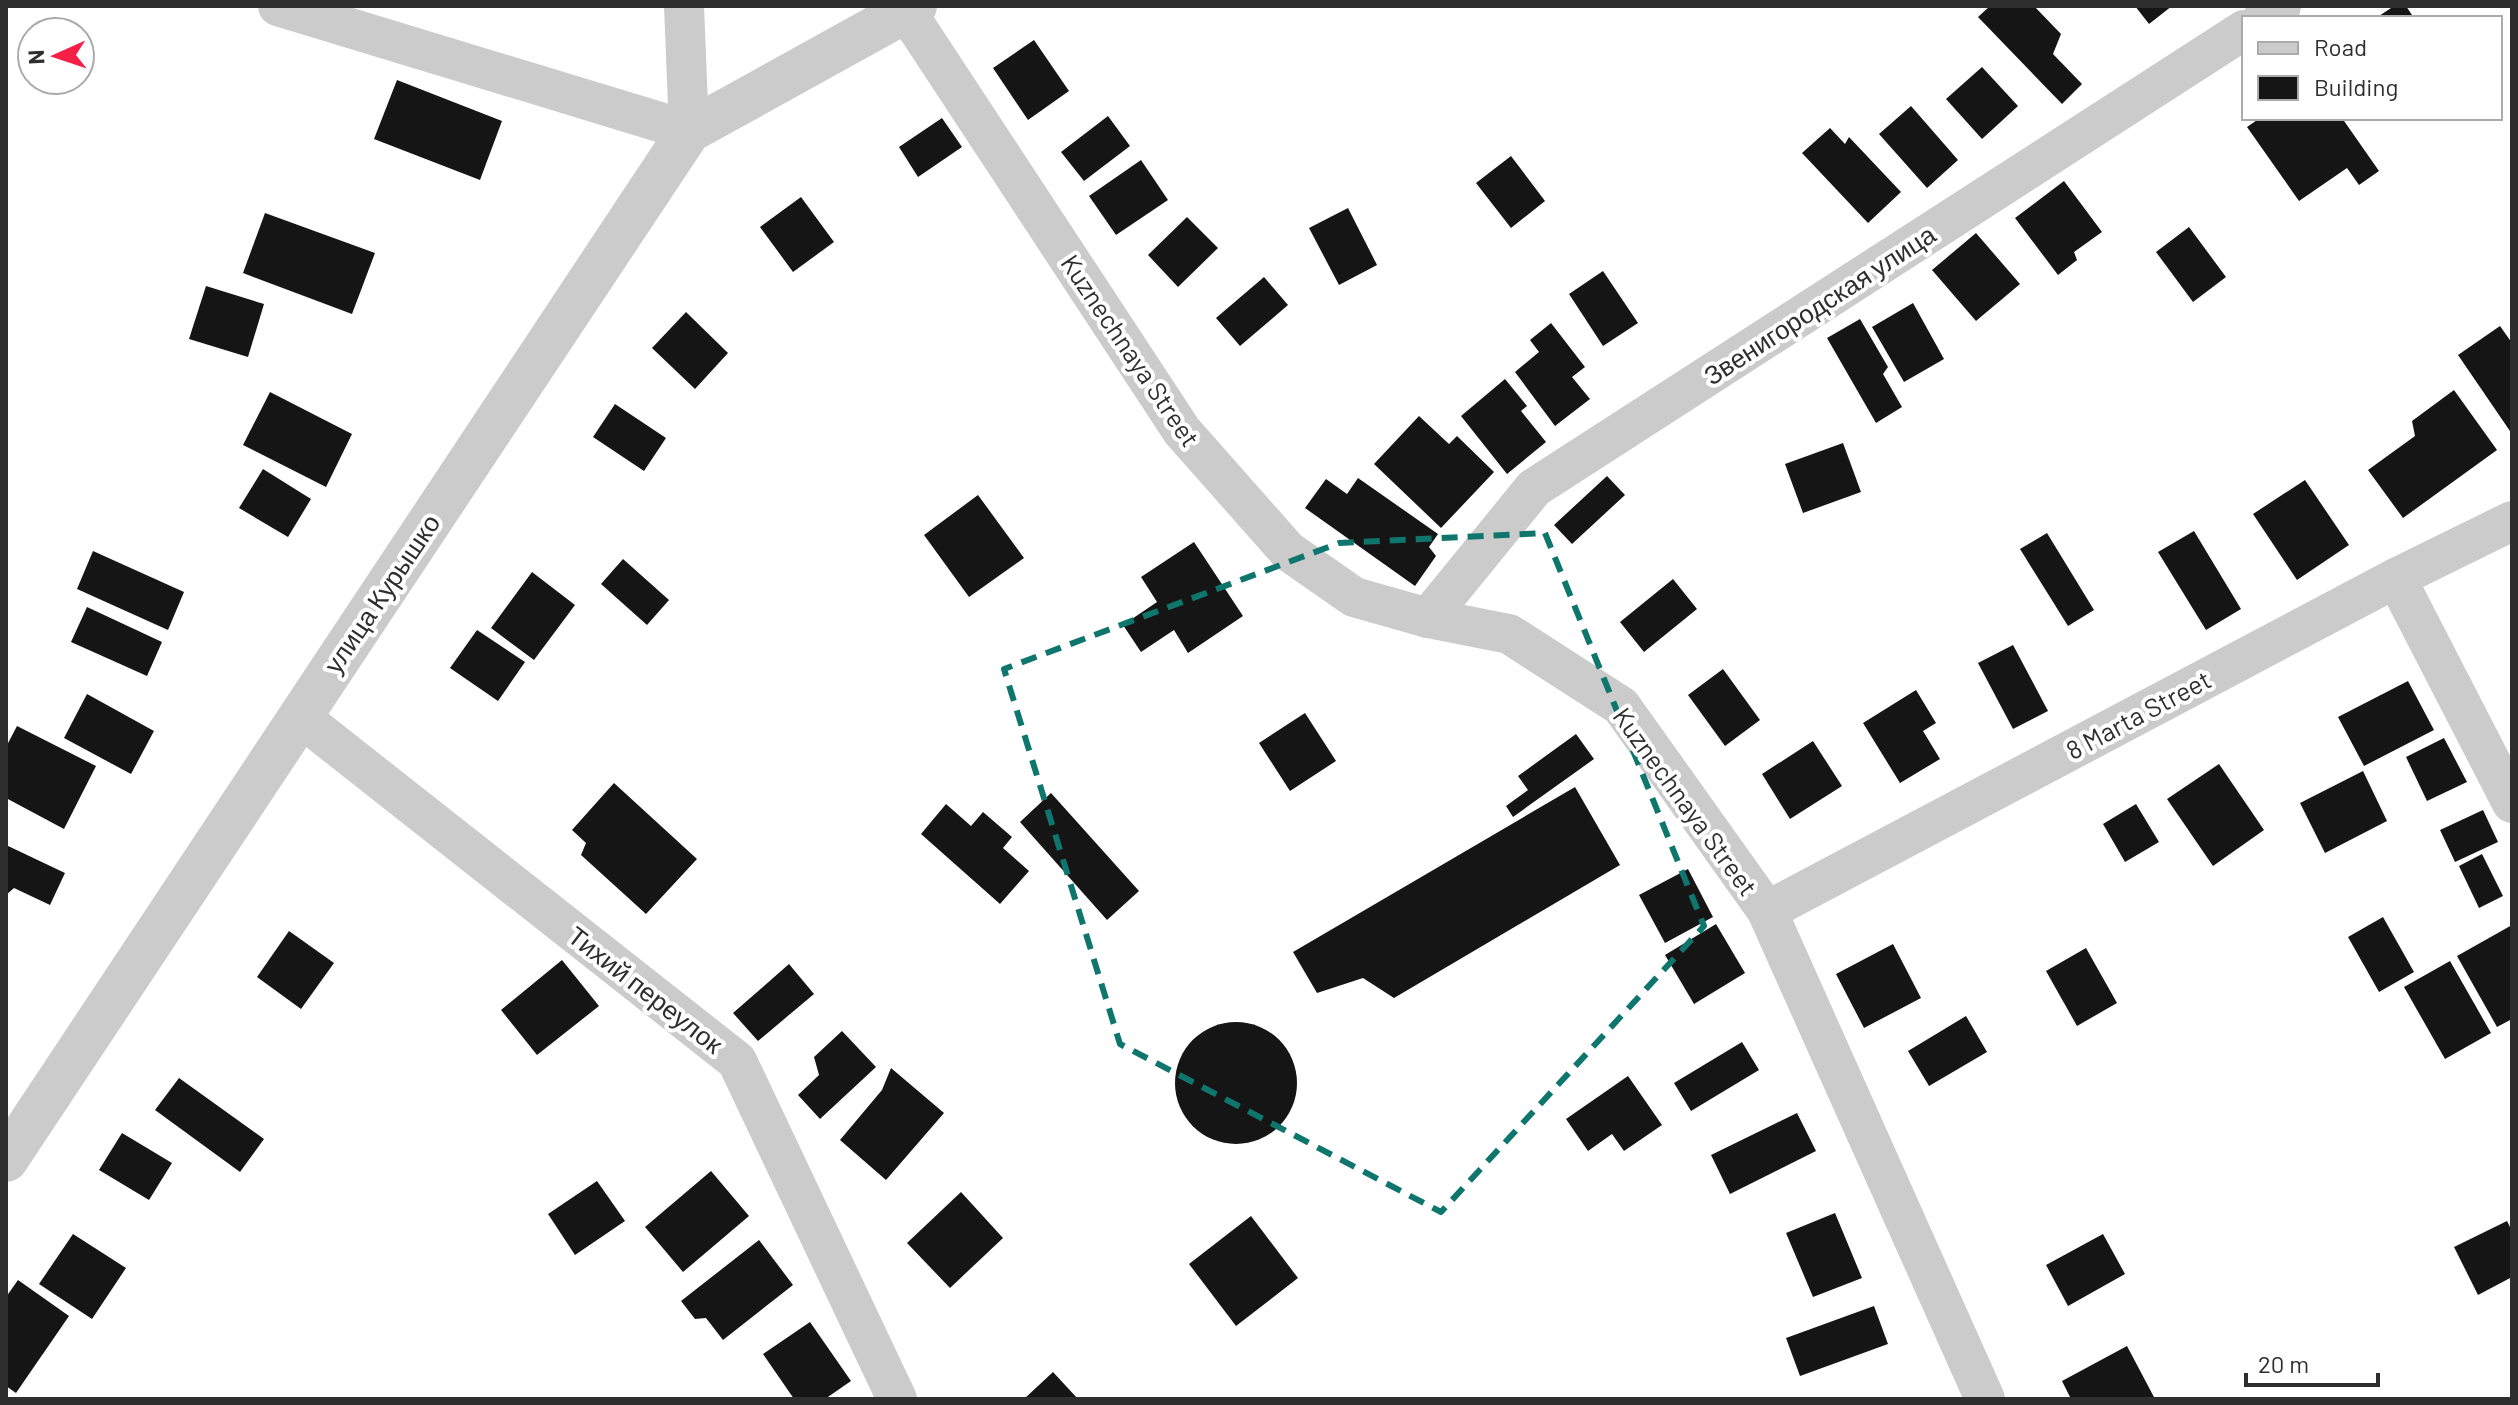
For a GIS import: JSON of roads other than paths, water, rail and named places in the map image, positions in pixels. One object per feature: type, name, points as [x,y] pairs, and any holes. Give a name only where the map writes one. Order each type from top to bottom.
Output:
[{"type":"street","points":[[278,6],[689,131],[911,9]]},
{"type":"street","points":[[684,6],[689,131]]},
{"type":"street","name":"Kuznechnaya Street","points":[[911,9],[1182,431],[1288,551],[1354,597],[1428,618],[1509,634],[1621,706],[1767,911],[1985,1399]]},
{"type":"street","name":"Звенигородская улица","points":[[1428,618],[1534,488],[2242,31]]},
{"type":"street","name":"улица Курышко","points":[[6,1160],[689,131]]},
{"type":"street","name":"8 Marta Street","points":[[1767,911],[2396,578],[2512,521]]},
{"type":"street","points":[[2396,578],[2512,803]]},
{"type":"street","name":"Тихий переулок","points":[[299,716],[737,1061],[897,1399]]}]
